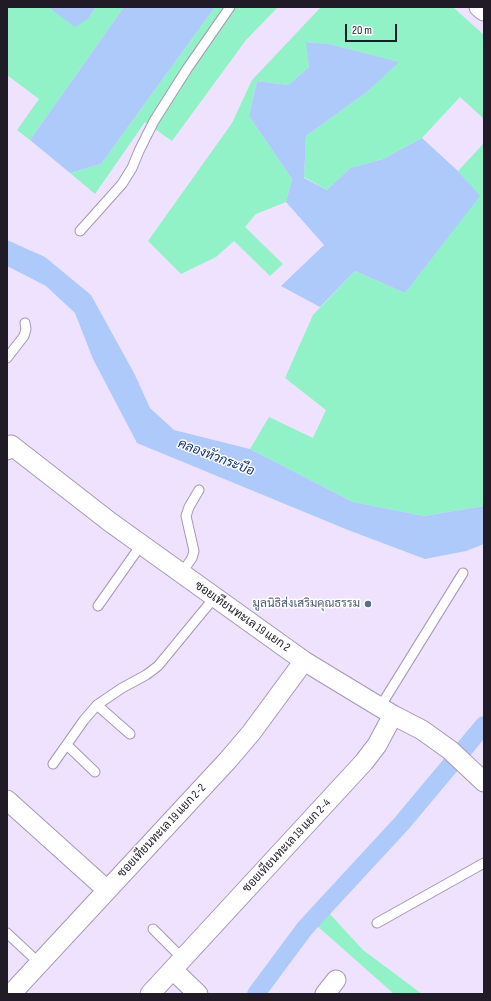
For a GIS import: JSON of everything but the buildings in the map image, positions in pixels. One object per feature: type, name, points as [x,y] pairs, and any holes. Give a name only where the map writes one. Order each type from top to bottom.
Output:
[{"type":"street","points":[[479,7],[484,11]]},
{"type":"street","name":"ซอยเทียนทะเล 19 แยก 2","points":[[8,445],[141,545],[304,661],[386,711],[422,730],[450,750],[484,782]]},
{"type":"street","name":"ซอยเทียนทะเล 19 แยก 2-2","points":[[11,994],[232,755],[251,733],[304,661]]},
{"type":"street","name":"ซอยเทียนทะเล 19 แยก 2-4","points":[[150,994],[364,762],[377,746],[386,711]]},
{"type":"street","points":[[7,800],[107,890]]},
{"type":"street","points":[[178,964],[198,994]]},
{"type":"lane","points":[[80,231],[122,184],[132,168],[154,121],[187,69],[230,7]]},
{"type":"lane","points":[[7,358],[24,336],[26,329],[25,323]]},
{"type":"lane","points":[[181,574],[192,558],[194,551],[186,516],[189,507],[199,490]]},
{"type":"lane","points":[[98,606],[141,545]]},
{"type":"lane","points":[[386,711],[463,573]]},
{"type":"lane","points":[[54,764],[84,720],[97,705],[158,666],[214,598]]},
{"type":"lane","points":[[97,705],[130,734]]},
{"type":"lane","points":[[67,745],[95,772]]},
{"type":"lane","points":[[377,923],[484,863]]},
{"type":"lane","points":[[153,929],[178,964]]},
{"type":"lane","points":[[7,933],[39,963]]},
{"type":"green space","points":[[7,7],[50,7],[52,10],[88,19],[96,7],[124,7],[30,140],[17,130],[39,99],[7,75]]},
{"type":"green space","points":[[215,7],[278,7],[246,40],[172,141],[145,122],[95,194],[70,173],[101,164]]},
{"type":"green space","points":[[321,7],[453,7],[484,35],[484,119],[460,97],[422,138],[383,159],[350,168],[327,190],[304,177],[306,136],[367,92],[398,62],[329,44],[307,42],[309,67],[288,85],[257,81],[249,116],[292,179],[286,202],[256,214],[245,227],[283,264],[270,276],[234,241],[216,257],[181,274],[148,241],[232,123],[252,80]]},
{"type":"green space","points":[[484,143],[484,506],[424,516],[353,502],[250,449],[269,417],[313,438],[326,410],[285,378],[313,315],[355,271],[405,293],[479,196],[458,171]]},
{"type":"green space","points":[[330,914],[363,950],[422,994],[394,994],[315,924]]},
{"type":"water","points":[[50,7],[96,7],[88,19],[75,27]]},
{"type":"water","points":[[124,7],[215,7],[101,164],[70,173],[30,140]]},
{"type":"water","points":[[306,42],[329,44],[399,62],[367,92],[306,136],[304,178],[327,190],[350,168],[383,159],[422,138],[458,171],[480,196],[405,293],[355,271],[320,307],[281,286],[324,245],[286,202],[292,179],[249,116],[257,81],[288,85],[309,67]]},
{"type":"water","name":"คลองหัวกระบือ","points":[[7,240],[45,257],[91,295],[134,373],[150,408],[174,430],[250,449],[353,502],[424,516],[484,506],[484,544],[466,551],[425,559],[348,530],[137,443],[93,359],[75,313],[46,286],[7,266]]},
{"type":"waterway","points":[[256,994],[305,928],[402,823],[484,725]]},
{"type":"place","name":"มูลนิธิส่งเสริมคุณธรรม","points":[[368,604]]}]
